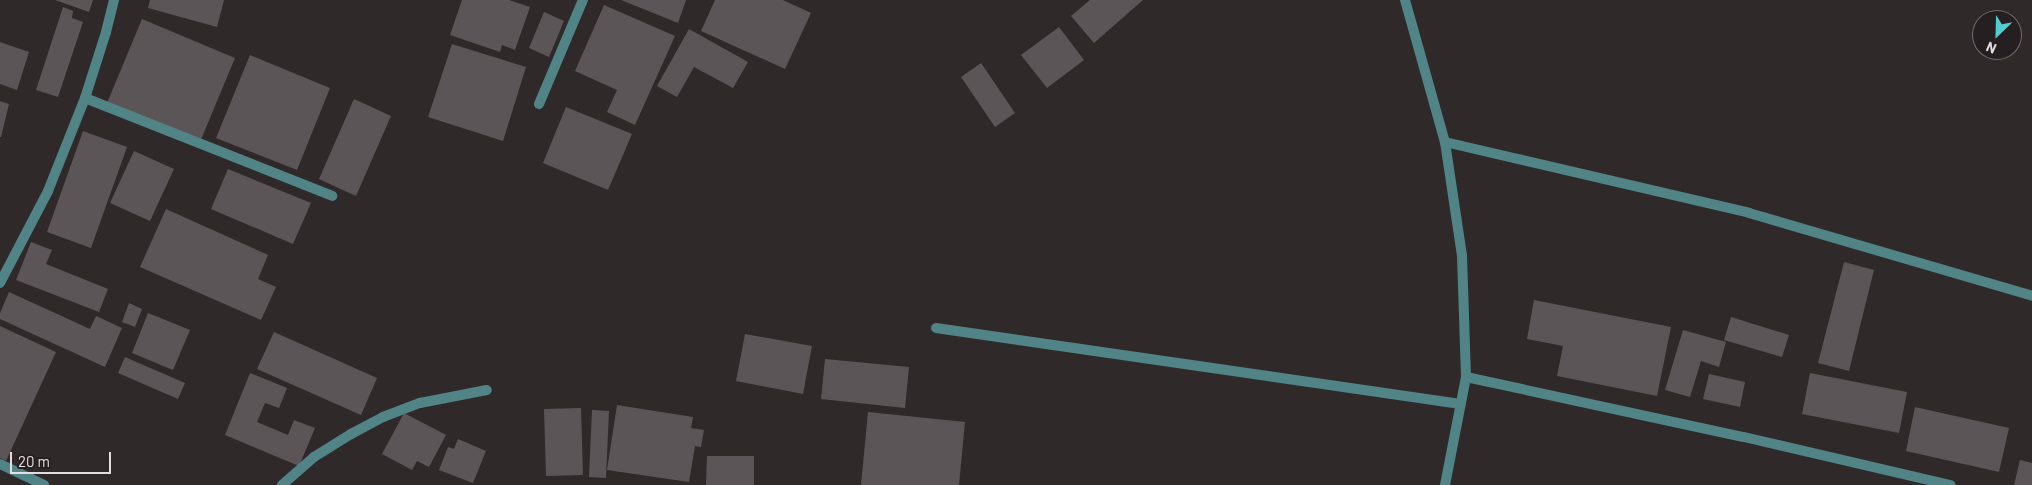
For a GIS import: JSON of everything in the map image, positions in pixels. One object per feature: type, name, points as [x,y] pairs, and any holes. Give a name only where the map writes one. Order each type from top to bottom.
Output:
[{"type":"street","points":[[0,283],[48,191],[84,98],[106,32],[114,0]]},
{"type":"street","points":[[539,104],[583,0]]},
{"type":"street","points":[[1406,0],[1445,142],[1462,256],[1466,377],[1445,485]]},
{"type":"street","points":[[84,98],[332,196]]},
{"type":"street","points":[[1445,142],[1749,213],[2032,296]]},
{"type":"street","points":[[936,328],[1461,404]]},
{"type":"street","points":[[1466,377],[1744,437],[1950,485]]},
{"type":"street","points":[[282,485],[314,457],[383,417],[420,403],[487,390]]},
{"type":"street","points":[[0,464],[44,485]]},
{"type":"building","points":[[55,0],[93,0],[89,12]]},
{"type":"building","points":[[150,0],[224,0],[217,27],[148,8]]},
{"type":"building","points":[[462,0],[509,0],[530,7],[515,50],[502,45],[500,52],[450,35]]},
{"type":"building","points":[[621,0],[686,0],[678,23]]},
{"type":"building","points":[[715,0],[783,0],[811,13],[785,69],[701,31]]},
{"type":"building","points":[[1090,0],[1143,0],[1094,43],[1071,16]]},
{"type":"building","points":[[604,5],[675,36],[635,125],[607,112],[617,90],[575,71]]},
{"type":"building","points":[[63,7],[73,11],[72,18],[83,22],[58,97],[36,90]]},
{"type":"building","points":[[544,12],[564,21],[549,57],[529,48]]},
{"type":"building","points":[[142,19],[235,58],[200,142],[107,103]]},
{"type":"building","points":[[1059,27],[1084,60],[1047,88],[1021,55]]},
{"type":"building","points":[[689,29],[748,62],[733,88],[694,67],[677,97],[657,86]]},
{"type":"building","points":[[0,42],[29,52],[17,90],[0,84]]},
{"type":"building","points":[[452,44],[526,67],[503,141],[428,117]]},
{"type":"building","points":[[250,55],[330,88],[297,170],[216,138]]},
{"type":"building","points":[[981,63],[1015,113],[995,127],[961,77]]},
{"type":"building","points":[[354,99],[391,116],[356,196],[319,179]]},
{"type":"building","points":[[0,101],[9,104],[1,137],[0,137]]},
{"type":"building","points":[[566,107],[632,134],[608,190],[543,163]]},
{"type":"building","points":[[83,131],[127,147],[91,248],[47,232]]},
{"type":"building","points":[[134,151],[174,169],[150,221],[110,203]]},
{"type":"building","points":[[228,169],[311,203],[293,244],[211,209]]},
{"type":"building","points":[[166,209],[268,255],[258,279],[276,287],[261,320],[140,267]]},
{"type":"building","points":[[31,242],[52,250],[46,264],[108,289],[99,312],[16,280]]},
{"type":"building","points":[[1844,262],[1874,270],[1849,371],[1818,363]]},
{"type":"building","points":[[9,292],[90,329],[96,316],[122,328],[105,367],[0,319],[0,313]]},
{"type":"building","points":[[1534,300],[1671,327],[1657,396],[1557,376],[1563,346],[1527,339]]},
{"type":"building","points":[[129,303],[142,309],[135,327],[122,322]]},
{"type":"building","points":[[148,313],[190,330],[173,370],[132,353]]},
{"type":"building","points":[[1731,317],[1789,335],[1782,357],[1724,340]]},
{"type":"building","points":[[0,326],[56,352],[6,461],[0,458]]},
{"type":"building","points":[[1683,330],[1726,342],[1719,367],[1701,361],[1690,397],[1665,390]]},
{"type":"building","points":[[274,332],[377,378],[361,415],[257,369]]},
{"type":"building","points":[[745,334],[812,346],[803,394],[736,381]]},
{"type":"building","points":[[125,357],[185,383],[178,399],[118,373]]},
{"type":"building","points":[[825,359],[909,367],[905,408],[821,399]]},
{"type":"building","points":[[250,373],[287,388],[279,408],[265,403],[257,422],[288,435],[294,420],[315,428],[299,466],[225,435]]},
{"type":"building","points":[[1810,373],[1907,392],[1899,433],[1802,414]]},
{"type":"building","points":[[1709,374],[1745,382],[1740,407],[1703,399]]},
{"type":"building","points":[[617,405],[693,417],[691,428],[704,430],[701,447],[695,446],[689,482],[607,470]]},
{"type":"building","points":[[1915,407],[2009,428],[1999,472],[1906,451]]},
{"type":"building","points":[[581,408],[583,475],[546,476],[544,409]]},
{"type":"building","points":[[592,410],[609,411],[606,478],[589,477]]},
{"type":"building","points":[[868,412],[965,422],[959,485],[861,485]]},
{"type":"building","points":[[404,413],[446,435],[429,467],[417,461],[412,470],[382,454]]},
{"type":"building","points":[[458,439],[486,451],[473,483],[439,470],[448,447],[454,449]]},
{"type":"building","points":[[707,456],[754,456],[754,485],[706,485]]},
{"type":"building","points":[[2020,460],[2032,463],[2032,485],[2014,485]]}]
